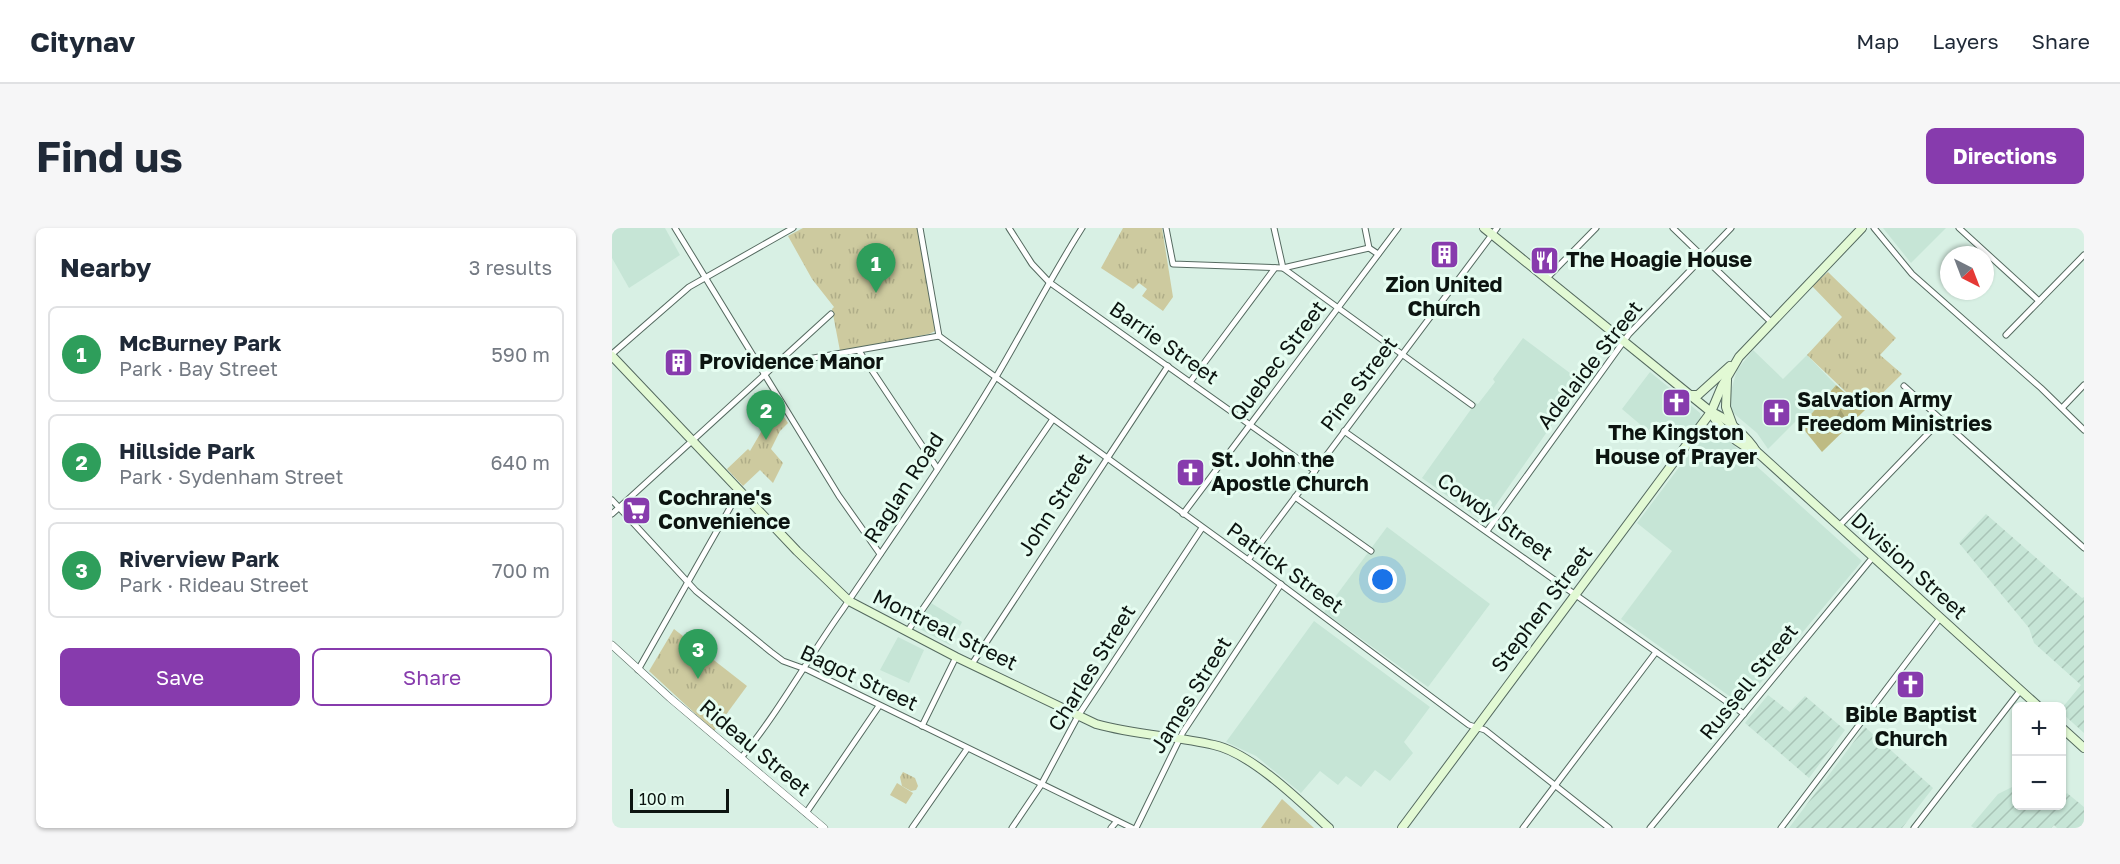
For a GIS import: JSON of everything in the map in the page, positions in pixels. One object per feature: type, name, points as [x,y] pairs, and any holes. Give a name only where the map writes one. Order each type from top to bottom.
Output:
[{"type":"main road","name":"Division Street","points":[[1484,228],[1495,231],[1546,279],[1689,395],[1711,412],[1718,414],[2033,702]]},
{"type":"main road","points":[[1689,395],[1698,395],[1739,357],[1863,228]]},
{"type":"main road","name":"Montreal Street","points":[[612,355],[796,551],[849,601],[956,657],[1078,716],[1122,732],[1215,745],[1244,757],[1329,828]]},
{"type":"main road","name":"Stephen Street","points":[[1402,828],[1711,412],[1727,376],[1739,357]]},
{"type":"main road","points":[[1727,376],[1726,407],[1734,428]]},
{"type":"main road","name":"Division Street","points":[[1711,412],[1714,420],[1747,448],[1756,451]]},
{"type":"main road","points":[[2066,732],[2084,748]]},
{"type":"street","points":[[675,228],[839,496],[880,554]]},
{"type":"street","points":[[612,355],[689,287],[793,228]]},
{"type":"street","points":[[776,364],[939,336],[920,228]]},
{"type":"street","name":"Barrie Street","points":[[1009,228],[1032,264],[1049,282],[1315,471]]},
{"type":"street","name":"Raglan Road","points":[[741,758],[938,468],[996,377],[1082,228]]},
{"type":"street","points":[[1166,228],[1173,264],[1283,268],[1369,248]]},
{"type":"street","points":[[1274,228],[1283,268],[1472,405]]},
{"type":"street","points":[[1365,228],[1369,248],[1378,254]]},
{"type":"street","name":"Quebec Street","points":[[1183,514],[1398,228]]},
{"type":"street","points":[[1546,279],[1596,228]]},
{"type":"street","points":[[1673,228],[1772,323]]},
{"type":"street","name":"Adelaide Street","points":[[1486,531],[1623,341],[1731,228]]},
{"type":"street","points":[[1874,228],[1912,274],[2084,430]]},
{"type":"street","points":[[1959,228],[2039,301]]},
{"type":"street","name":"Pine Street","points":[[1248,560],[1495,231]]},
{"type":"street","points":[[2006,335],[2084,255]]},
{"type":"street","points":[[1190,382],[1275,268]]},
{"type":"street","points":[[612,514],[831,315]]},
{"type":"street","name":"Patrick Street","points":[[939,336],[1281,584],[1469,725],[1485,730],[1608,828]]},
{"type":"street","points":[[859,351],[938,468]]},
{"type":"street","name":"John Street","points":[[972,664],[1168,366]]},
{"type":"street","points":[[2062,408],[2084,385]]},
{"type":"street","points":[[1904,386],[2084,548]]},
{"type":"street","points":[[907,632],[1053,419]]},
{"type":"street","points":[[1839,526],[1941,420]]},
{"type":"street","name":"Cowdy Street","points":[[1344,431],[1744,714]]},
{"type":"street","points":[[638,670],[741,492]]},
{"type":"street","points":[[1295,497],[1371,551]]},
{"type":"street","name":"Bagot Street","points":[[612,500],[689,583],[783,660],[1132,828]]},
{"type":"street","name":"Charles Street","points":[[1012,828],[1041,785],[1078,716],[1202,528]]},
{"type":"street","name":"Russell Street","points":[[1650,828],[1873,557]]},
{"type":"street","name":"James Street","points":[[1136,828],[1179,739],[1281,584]]},
{"type":"street","points":[[1780,828],[1940,618]]},
{"type":"street","name":"Rideau Street","points":[[612,645],[638,670],[824,828]]},
{"type":"street","points":[[1523,828],[1656,652]]},
{"type":"street","points":[[922,726],[956,657]]},
{"type":"street","points":[[1914,828],[2020,691]]},
{"type":"street","points":[[806,813],[879,706]]},
{"type":"street","points":[[912,828],[968,749]]},
{"type":"street","points":[[1111,828],[1117,821]]},
{"type":"shaded area","points":[[612,228],[665,228],[680,255],[629,288],[612,258]]},
{"type":"shaded area","points":[[1883,228],[1946,228],[1911,263]]},
{"type":"shaded area","points":[[1523,338],[1582,382],[1484,522],[1422,478],[1469,412],[1495,382],[1493,379]]},
{"type":"shaded area","points":[[1753,350],[1783,379],[1807,355],[1836,385],[1801,426],[1796,421],[1768,449],[1757,433],[1731,411],[1731,391],[1737,370]]},
{"type":"shaded area","points":[[1650,372],[1700,413],[1701,418],[1683,442],[1656,421],[1648,431],[1622,409]]},
{"type":"shaded area","points":[[1711,425],[1862,561],[1742,705],[1621,619],[1672,551],[1637,523]]},
{"type":"shaded area","points":[[1986,514],[2082,598],[2084,597],[2084,733],[2066,717],[2066,703],[2081,685],[2034,643],[2029,628],[1959,543]]},
{"type":"shaded area","points":[[1387,527],[1490,604],[1428,687],[1324,612]]},
{"type":"shaded area","points":[[931,603],[962,622],[950,645],[916,627]]},
{"type":"shaded area","points":[[1314,621],[1430,707],[1404,742],[1413,753],[1390,781],[1375,770],[1361,787],[1346,776],[1338,785],[1320,771],[1301,793],[1256,756],[1226,742]]},
{"type":"shaded area","points":[[898,637],[924,650],[909,683],[880,670]]},
{"type":"shaded area","points":[[1768,695],[1790,712],[1805,696],[1845,730],[1809,778],[1745,723]]},
{"type":"shaded area","points":[[1865,727],[1933,788],[1902,828],[1789,828]]},
{"type":"shaded area","points":[[2012,787],[2012,810],[2066,810],[2067,793],[2084,807],[2084,828],[2057,828],[2054,825],[2051,828],[1974,828],[1971,826],[1998,794]]},
{"type":"green space","points":[[803,228],[918,228],[935,331],[840,351],[832,309],[834,307],[812,279],[788,236]]},
{"type":"green space","points":[[1123,228],[1162,228],[1173,297],[1163,311],[1142,296],[1147,289],[1139,283],[1133,289],[1101,268]]},
{"type":"green space","points":[[1828,272],[1896,338],[1880,355],[1902,374],[1865,410],[1807,355],[1842,317],[1812,286]]},
{"type":"green space","points":[[1836,385],[1865,410],[1822,452],[1801,426]]},
{"type":"green space","points":[[778,408],[788,423],[780,431],[771,449],[783,463],[773,483],[760,470],[743,486],[727,469],[748,449],[750,451],[768,420],[767,418]]},
{"type":"green space","points":[[674,629],[747,686],[714,731],[649,671]]},
{"type":"green space","points":[[903,772],[915,778],[918,786],[916,790],[911,791],[902,786],[900,777]]},
{"type":"green space","points":[[897,783],[913,793],[906,804],[890,795]]},
{"type":"green space","points":[[1282,799],[1314,828],[1261,828]]},
{"type":"place","name":"Zion United Church","points":[[1444,254]]},
{"type":"place","name":"The Hoagie House","points":[[1545,260]]},
{"type":"place","name":"McBurney Park","points":[[876,293]]},
{"type":"place","name":"Providence Manor","points":[[678,362]]},
{"type":"place","name":"The Kingston House of Prayer","points":[[1676,402]]},
{"type":"place","name":"Salvation Army Freedom Ministries","points":[[1776,412]]},
{"type":"place","name":"Hillside Park","points":[[766,440]]},
{"type":"place","name":"St. John the Apostle Church","points":[[1190,472]]},
{"type":"place","name":"Cochrane's Convenience","points":[[637,510]]},
{"type":"place","name":"Riverview Park","points":[[698,679]]},
{"type":"place","name":"Bible Baptist Church","points":[[1911,684]]}]
